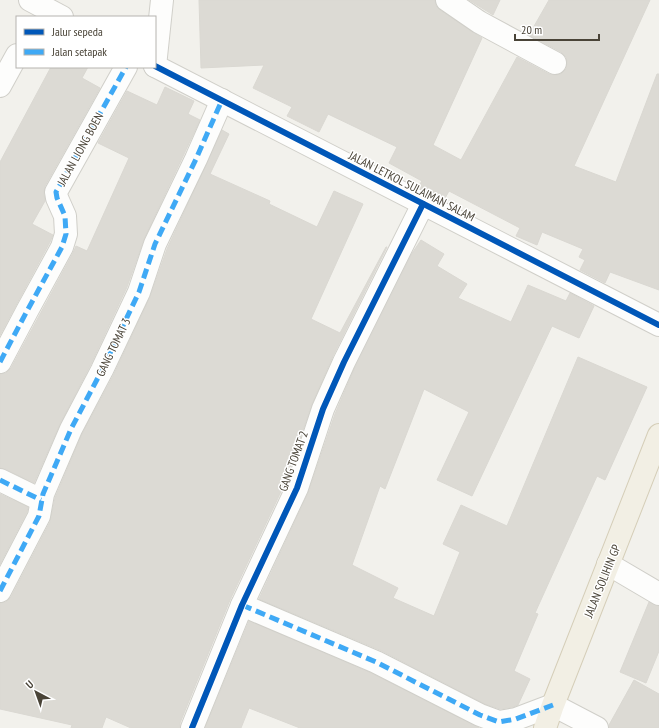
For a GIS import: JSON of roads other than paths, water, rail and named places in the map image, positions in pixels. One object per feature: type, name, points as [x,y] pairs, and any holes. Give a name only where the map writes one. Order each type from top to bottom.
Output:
[{"type":"main road","name":"JALAN SOLIHIN GP","points":[[545,728],[659,435]]},
{"type":"street","points":[[156,57],[162,0]]},
{"type":"street","points":[[447,0],[479,22],[555,63]]},
{"type":"street","points":[[37,8],[59,16]]},
{"type":"street","points":[[0,86],[16,57]]},
{"type":"street","name":"JALAN LETKOL SULAIMAN SALAM","points":[[156,67],[659,325]]},
{"type":"street","name":"JALAN LIONG BOEN","points":[[0,362],[62,247],[66,234],[64,216],[56,192],[125,68]]},
{"type":"street","name":"GANG TOMAT 3","points":[[0,591],[39,516],[41,500],[71,429],[102,370],[139,292],[155,244],[196,159],[222,100]]},
{"type":"street","name":"GANG TOMAT 2","points":[[192,728],[242,605],[297,488],[323,409],[344,362],[423,204]]},
{"type":"street","points":[[0,480],[41,500]]},
{"type":"street","points":[[608,564],[659,594]]},
{"type":"street","points":[[242,605],[376,662],[480,715],[499,722],[516,719],[553,705],[597,728]]}]
